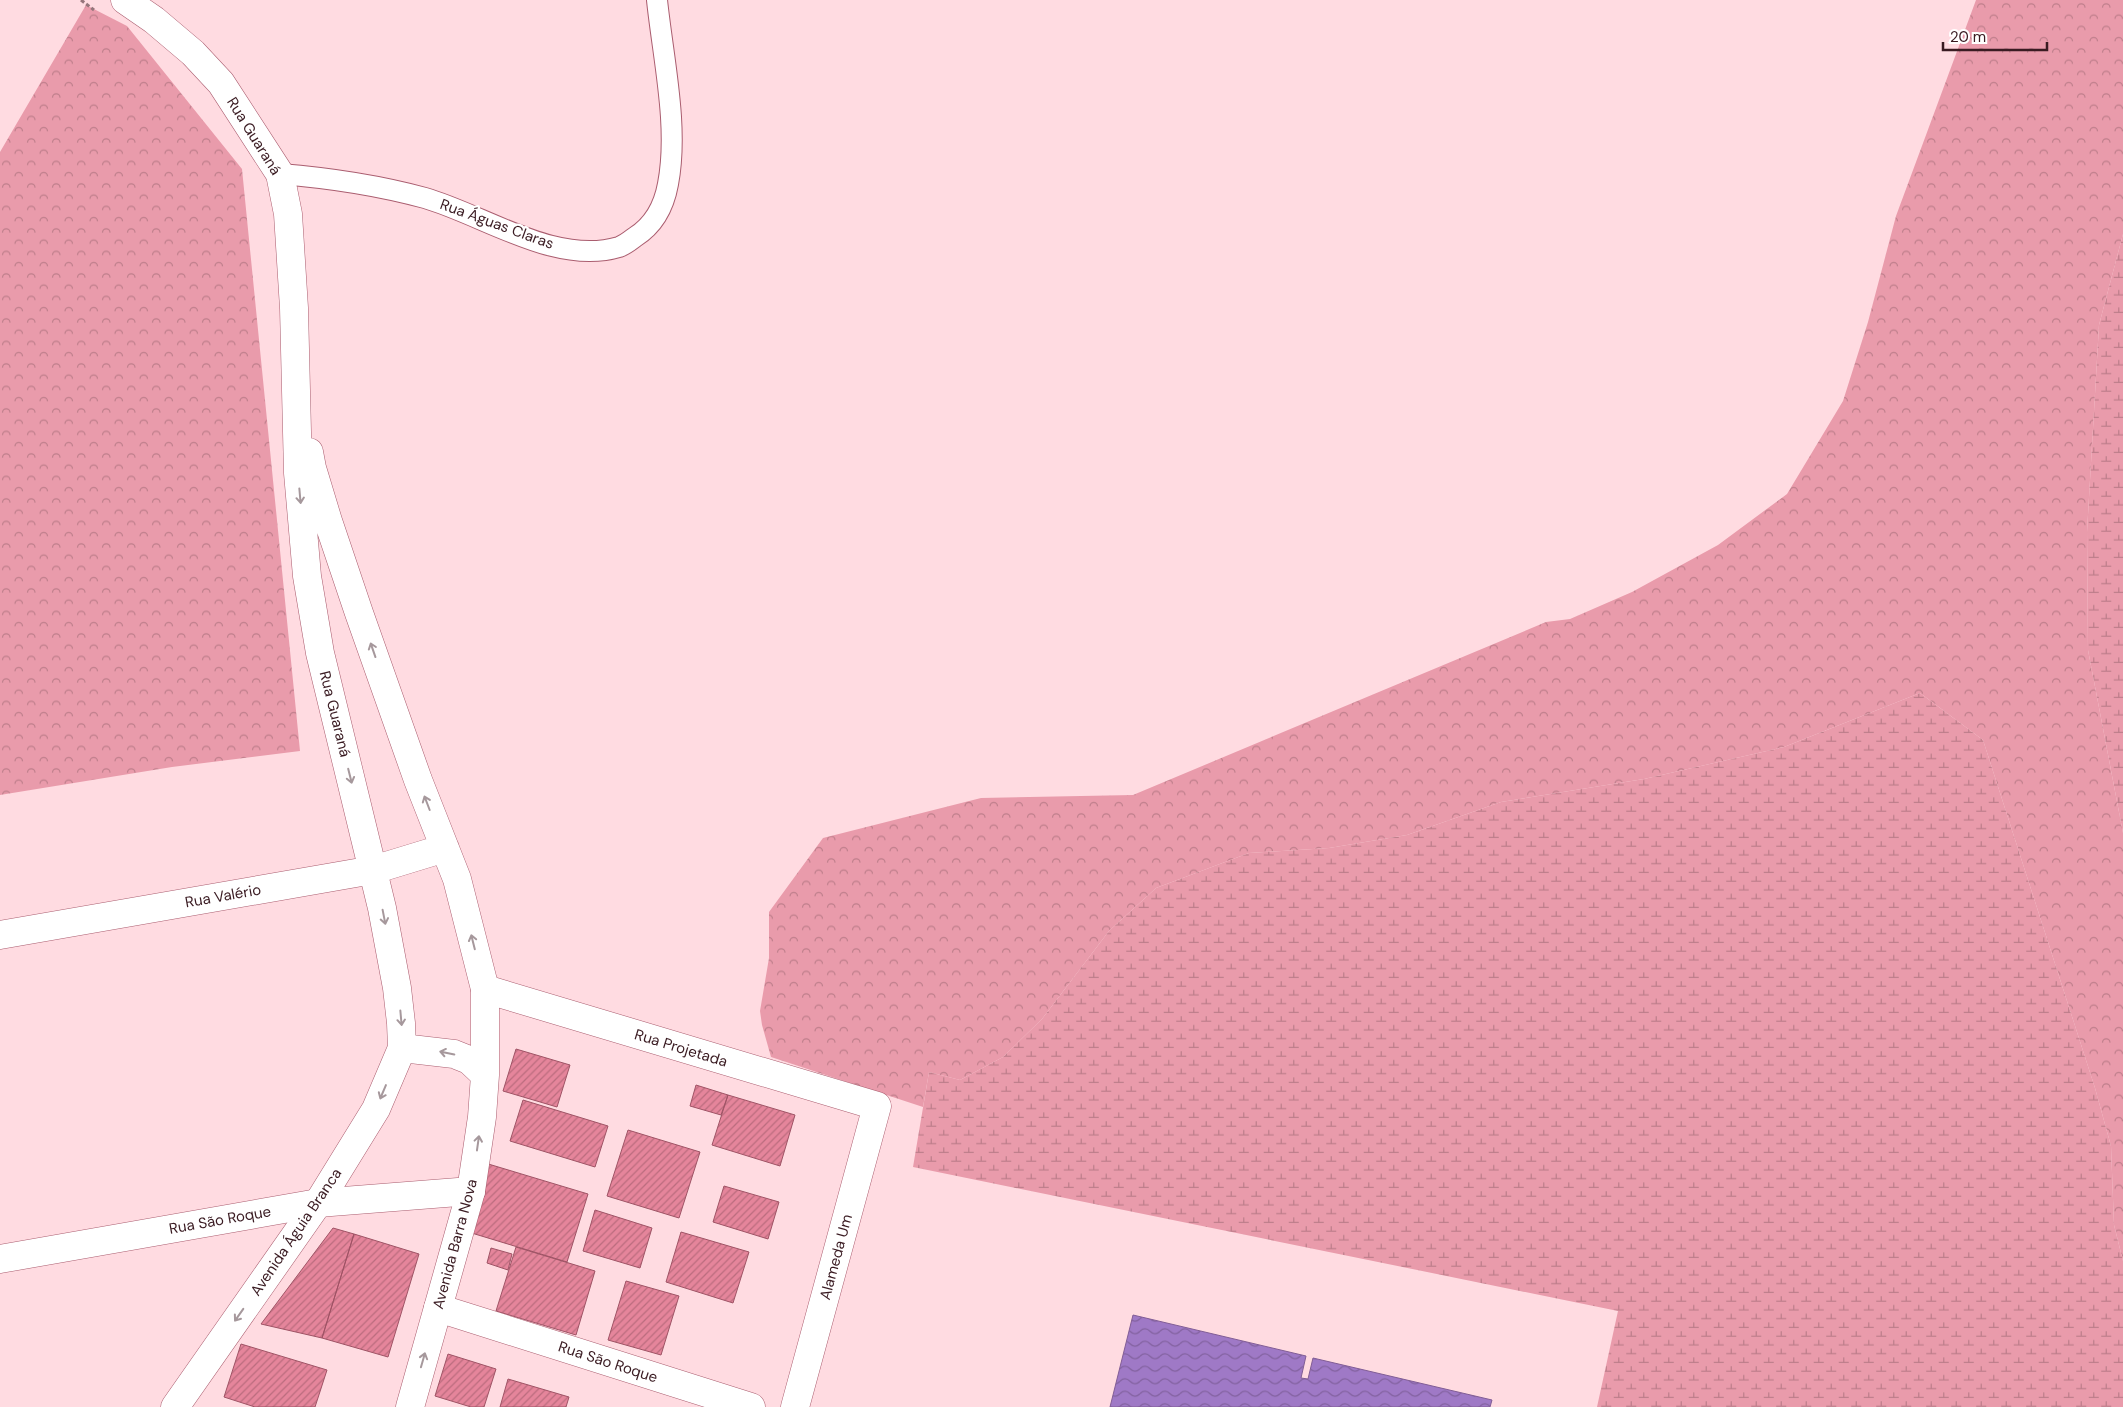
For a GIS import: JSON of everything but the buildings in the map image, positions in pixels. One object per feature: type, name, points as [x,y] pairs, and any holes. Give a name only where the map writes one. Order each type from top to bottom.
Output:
[{"type":"street","name":"Rua Guaraná","points":[[125,0],[154,20],[193,53],[221,82],[280,174],[288,214],[294,308],[298,473],[307,576],[320,653],[373,870],[397,988],[402,1048]]},
{"type":"street","name":"Rua Guaraná","points":[[295,377],[312,468],[328,521],[418,780],[457,879],[485,989]]},
{"type":"street","name":"Rua Valério","points":[[0,935],[373,870],[445,848]]},
{"type":"street","name":"Avenida Barra Nova","points":[[410,1407],[471,1191],[482,1117],[485,1075],[485,989]]},
{"type":"street","name":"Rua Projetada","points":[[485,989],[877,1106]]},
{"type":"street","points":[[402,1048],[454,1054],[468,1060],[485,1075]]},
{"type":"street","name":"Avenida Águia Branca","points":[[175,1407],[318,1204],[376,1108],[402,1048]]},
{"type":"street","name":"Alameda Um","points":[[795,1407],[877,1106]]},
{"type":"street","name":"Rua São Roque","points":[[0,1259],[318,1204],[471,1191]]},
{"type":"street","name":"Rua São Roque","points":[[438,1308],[751,1407]]},
{"type":"lane","name":"Rua Águas Claras","points":[[280,174],[334,179],[377,186],[427,199],[527,237],[562,248],[589,251],[620,246],[647,229],[658,213],[668,184],[672,136],[657,0]]},
{"type":"green space","points":[[1976,0],[2123,0],[2123,234],[2099,325],[2087,532],[2088,650],[2123,833],[2123,1261],[2114,1225],[2111,1146],[2095,1088],[1983,740],[1920,693],[1784,747],[1644,779],[1501,802],[1407,835],[1329,848],[1249,853],[1156,888],[1109,931],[1042,1019],[1003,1057],[960,1080],[929,1072],[923,1107],[771,1057],[760,1011],[769,958],[769,912],[823,838],[981,798],[1133,795],[1546,622],[1570,619],[1632,592],[1718,545],[1787,494],[1843,401],[1868,322],[1896,216]]},
{"type":"green space","points":[[86,5],[127,26],[242,169],[300,751],[172,767],[0,795],[0,152]]},
{"type":"green space","points":[[2123,234],[2123,833],[2088,650],[2087,532],[2099,325]]},
{"type":"green space","points":[[1920,693],[1983,740],[2095,1088],[2111,1146],[2114,1225],[2123,1261],[2123,1407],[1597,1407],[1618,1311],[913,1167],[929,1072],[960,1080],[1003,1057],[1042,1019],[1109,931],[1156,888],[1249,853],[1329,848],[1407,835],[1501,802],[1644,779],[1784,747]]},
{"type":"water","points":[[1133,1315],[1306,1356],[1301,1378],[1308,1379],[1313,1358],[1492,1400],[1490,1407],[1110,1407]]}]
